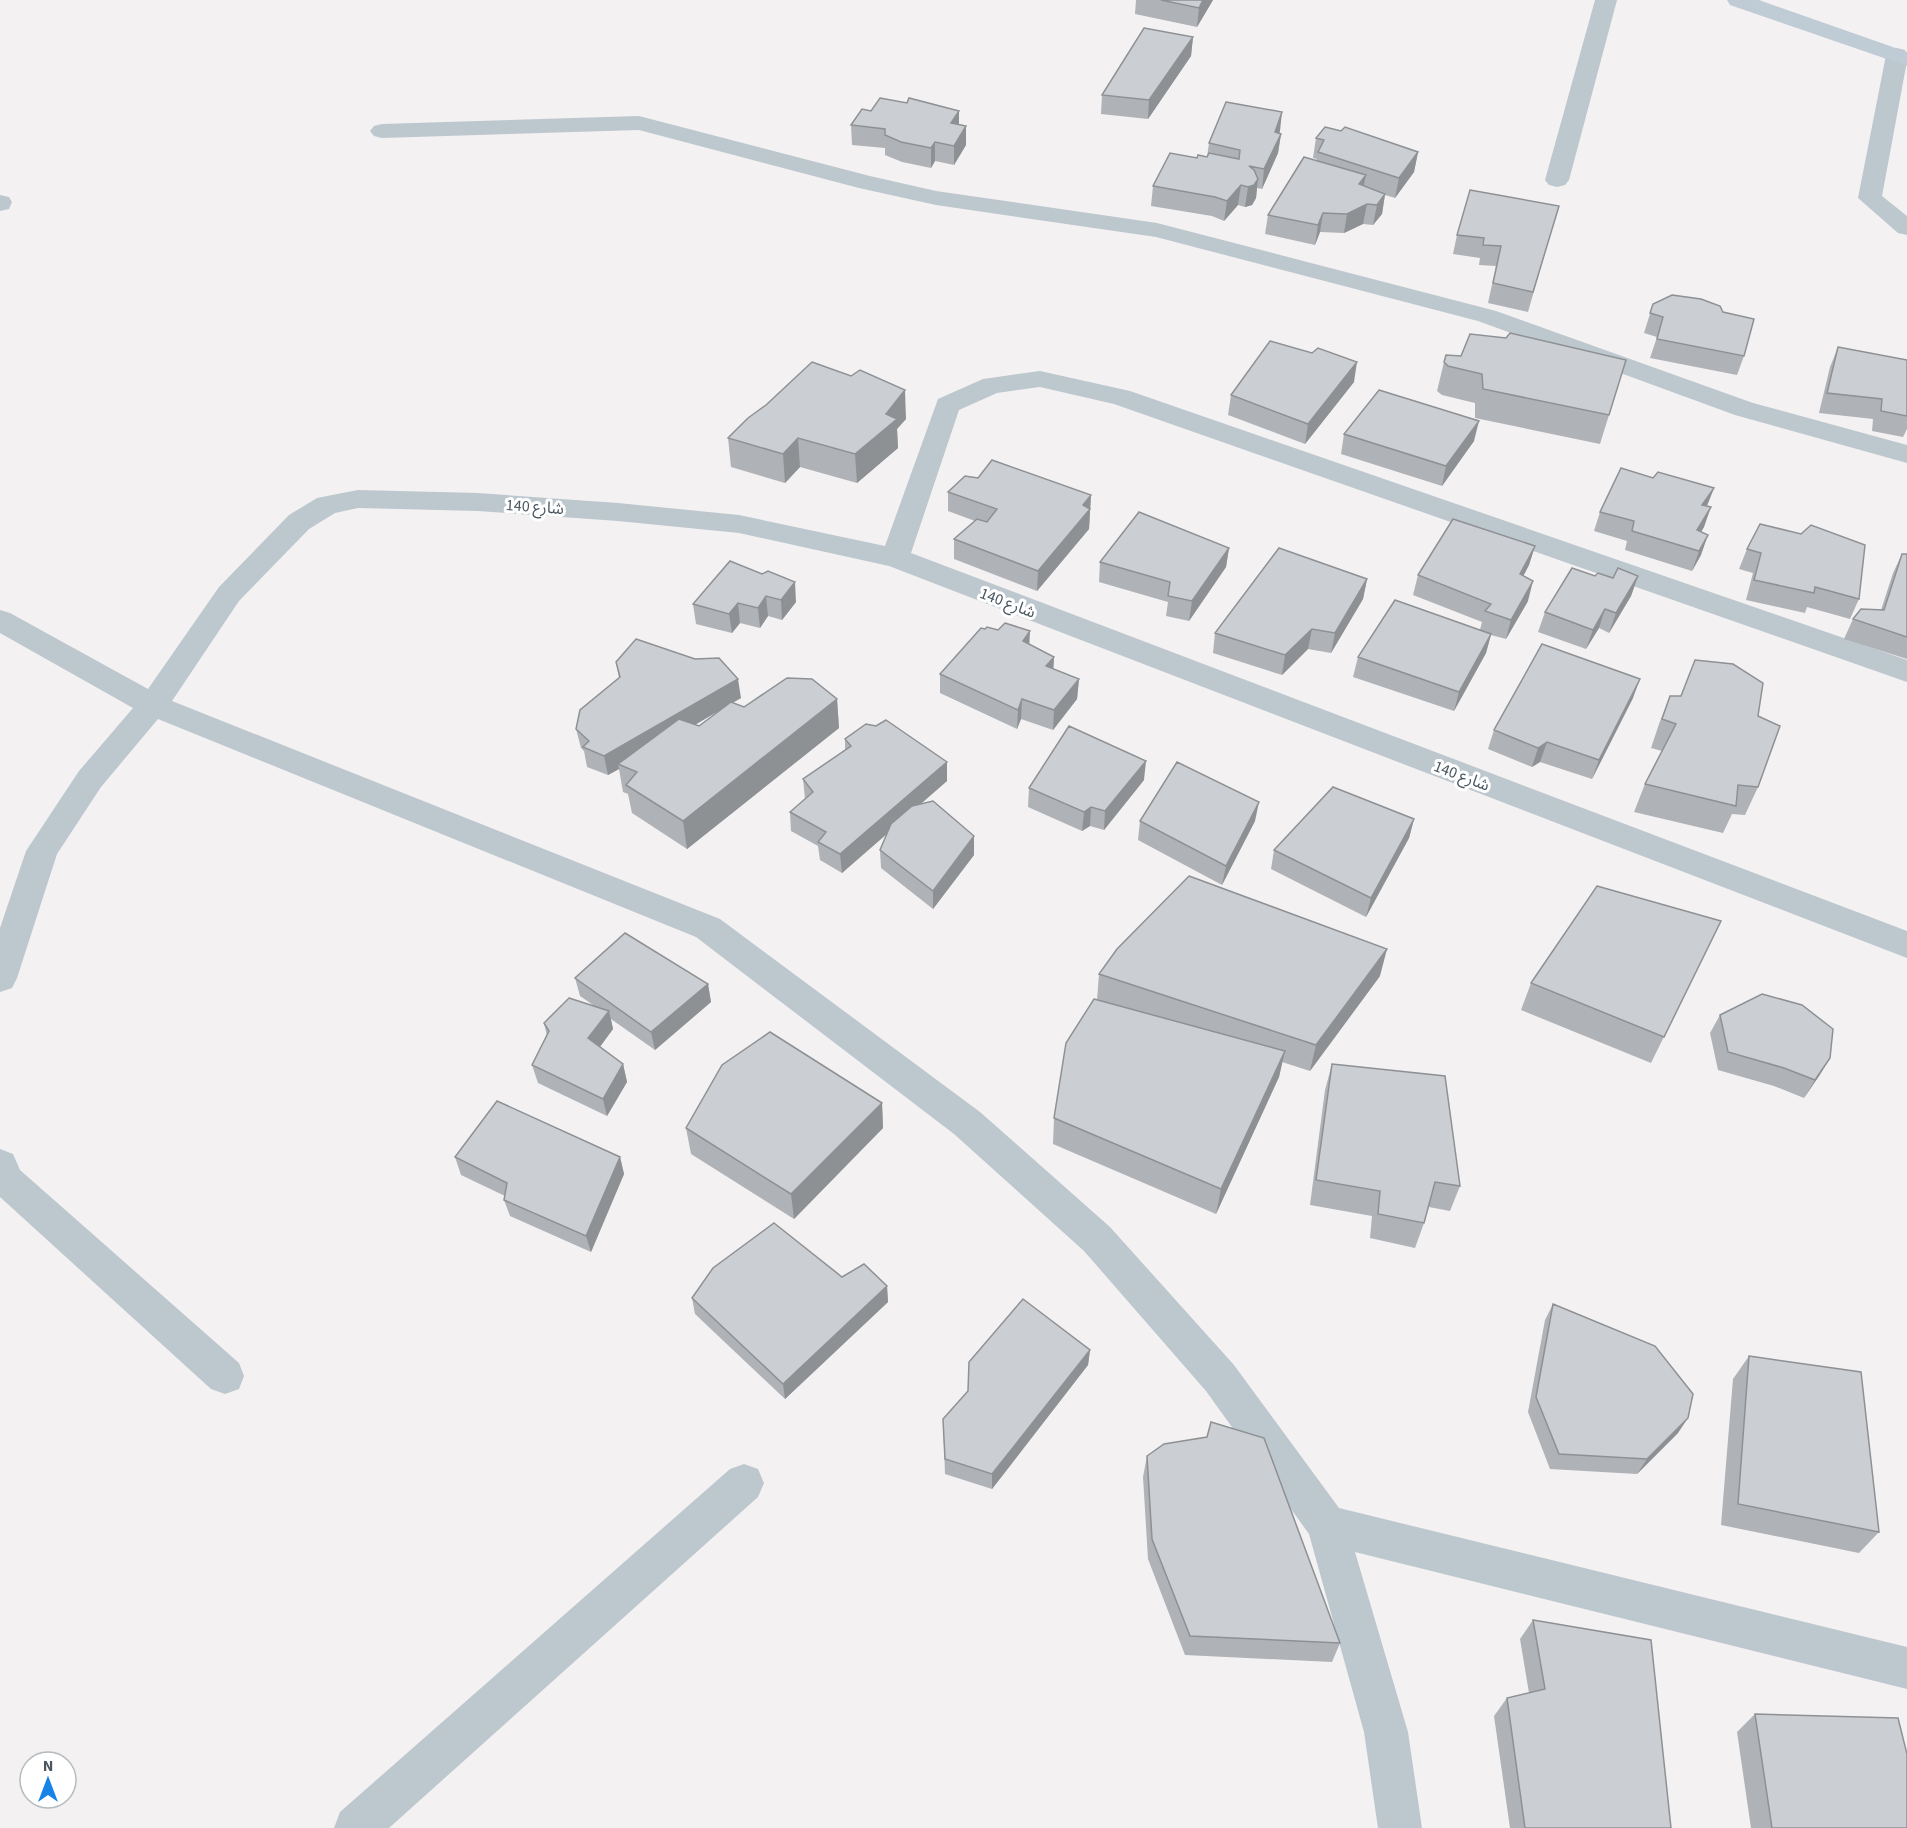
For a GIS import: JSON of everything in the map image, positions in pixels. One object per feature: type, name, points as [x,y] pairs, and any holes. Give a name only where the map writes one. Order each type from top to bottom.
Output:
[{"type":"street","points":[[1557,180],[1606,0]]},
{"type":"street","points":[[1738,0],[1902,57],[1870,198],[1907,228]]},
{"type":"street","points":[[382,131],[639,123],[867,183],[936,198],[1157,230],[1486,316],[1744,409],[1907,454]]},
{"type":"street","points":[[894,558],[947,405],[992,385],[1040,379],[1120,397],[1907,671]]},
{"type":"street","name":"شارع 140","points":[[0,978],[42,851],[90,778],[153,705],[229,594],[300,522],[327,505],[358,499],[478,502],[739,524],[894,558],[1907,945]]},
{"type":"street","points":[[0,620],[153,705],[708,928],[968,1123],[1097,1239],[1220,1378],[1328,1525],[1386,1732],[1400,1828]]},
{"type":"street","points":[[0,1165],[7,1182],[225,1376]]},
{"type":"street","points":[[356,1828],[744,1483]]},
{"type":"street","points":[[1328,1525],[1907,1668]]},
{"type":"building","points":[[1161,0],[1203,0],[1199,8]]},
{"type":"building","points":[[1144,28],[1193,37],[1149,100],[1102,95]]},
{"type":"building","points":[[880,98],[907,103],[909,98],[959,111],[951,123],[966,126],[954,146],[935,142],[931,148],[901,142],[885,135],[885,129],[851,125],[862,109],[871,111]]},
{"type":"building","points":[[1226,102],[1282,112],[1275,132],[1281,134],[1264,169],[1249,166],[1254,170],[1258,179],[1254,185],[1248,187],[1241,185],[1227,201],[1153,186],[1170,153],[1197,158],[1198,155],[1207,157],[1209,153],[1239,159],[1240,150],[1209,143]]},
{"type":"building","points":[[1325,127],[1341,131],[1345,127],[1418,152],[1399,178],[1318,152],[1324,140],[1316,138]]},
{"type":"building","points":[[1304,157],[1366,175],[1359,184],[1385,194],[1377,205],[1367,204],[1347,214],[1323,213],[1318,225],[1268,215]]},
{"type":"building","points":[[1470,190],[1559,206],[1533,292],[1493,283],[1501,246],[1483,245],[1484,238],[1457,235]]},
{"type":"building","points":[[1672,295],[1701,299],[1720,306],[1723,312],[1754,319],[1744,356],[1657,339],[1663,317],[1650,313],[1653,304]]},
{"type":"building","points":[[1510,333],[1626,360],[1609,415],[1483,389],[1482,374],[1448,366],[1444,362],[1446,355],[1461,356],[1470,334],[1506,338]]},
{"type":"building","points":[[1270,341],[1312,353],[1318,348],[1357,362],[1308,424],[1231,395]]},
{"type":"building","points":[[1838,347],[1907,360],[1907,416],[1881,411],[1882,399],[1827,393]]},
{"type":"building","points":[[812,362],[851,376],[860,370],[905,390],[886,414],[897,419],[855,454],[798,438],[783,454],[728,438],[748,418],[766,405]]},
{"type":"building","points":[[1379,390],[1479,421],[1446,466],[1344,434]]},
{"type":"building","points":[[992,460],[1091,495],[1083,505],[1090,509],[1038,571],[954,539],[977,519],[987,522],[997,509],[948,492],[965,476],[978,478]]},
{"type":"building","points":[[1621,468],[1653,478],[1658,472],[1714,488],[1702,505],[1711,507],[1697,530],[1708,535],[1699,551],[1632,531],[1634,521],[1600,512]]},
{"type":"building","points":[[1139,512],[1229,548],[1192,601],[1168,596],[1170,582],[1100,562]]},
{"type":"building","points":[[1453,519],[1535,546],[1520,574],[1533,581],[1511,620],[1485,611],[1491,604],[1418,575]]},
{"type":"building","points":[[1760,524],[1801,534],[1811,525],[1865,545],[1859,599],[1815,587],[1814,593],[1754,580],[1761,553],[1747,549]]},
{"type":"building","points":[[1279,548],[1367,579],[1335,633],[1312,629],[1285,655],[1215,633]]},
{"type":"building","points":[[1902,554],[1907,554],[1907,637],[1853,619],[1861,609],[1884,610]]},
{"type":"building","points":[[730,561],[762,574],[768,571],[795,582],[781,600],[766,596],[758,608],[738,603],[729,614],[693,604]]},
{"type":"building","points":[[1572,568],[1595,576],[1598,573],[1613,578],[1618,568],[1638,576],[1616,613],[1605,609],[1593,630],[1545,612]]},
{"type":"building","points":[[1395,600],[1491,634],[1459,692],[1358,657]]},
{"type":"building","points":[[1005,623],[1030,631],[1023,641],[1054,657],[1046,666],[1079,679],[1054,710],[1022,699],[1018,710],[940,674],[981,628],[998,630]]},
{"type":"building","points":[[636,639],[695,659],[719,658],[738,679],[604,756],[583,747],[589,741],[576,729],[580,710],[620,677],[616,662]]},
{"type":"building","points":[[1542,644],[1640,679],[1599,760],[1547,742],[1538,748],[1494,730]]},
{"type":"building","points":[[1695,660],[1733,664],[1763,683],[1758,716],[1780,726],[1758,787],[1738,785],[1736,806],[1645,784],[1676,724],[1662,719],[1670,696],[1681,696]]},
{"type":"building","points":[[787,678],[812,679],[837,699],[683,821],[626,785],[637,772],[618,764],[679,719],[699,726],[731,702],[744,707]]},
{"type":"building","points":[[886,720],[947,762],[840,854],[818,842],[826,832],[790,812],[813,792],[803,779],[851,746],[845,739],[866,724],[876,726]]},
{"type":"building","points":[[1069,726],[1146,761],[1105,811],[1091,807],[1084,812],[1029,788]]},
{"type":"building","points":[[1177,762],[1259,802],[1226,866],[1140,821]]},
{"type":"building","points":[[1333,787],[1414,819],[1371,898],[1274,850]]},
{"type":"building","points":[[933,801],[974,836],[933,891],[880,850],[891,824],[912,806]]},
{"type":"building","points":[[1189,876],[1387,949],[1316,1045],[1099,974],[1117,949]]},
{"type":"building","points":[[1597,886],[1721,921],[1664,1037],[1531,983]]},
{"type":"building","points":[[625,933],[708,984],[651,1032],[575,978]]},
{"type":"building","points":[[1762,994],[1802,1005],[1833,1029],[1830,1058],[1815,1080],[1784,1068],[1728,1052],[1720,1015]]},
{"type":"building","points":[[569,998],[609,1011],[588,1038],[623,1064],[603,1099],[532,1065],[549,1031],[544,1023]]},
{"type":"building","points":[[1094,999],[1285,1051],[1221,1189],[1054,1118],[1066,1043]]},
{"type":"building","points":[[770,1032],[882,1103],[791,1194],[686,1128],[722,1065]]},
{"type":"building","points":[[1332,1064],[1445,1076],[1460,1186],[1435,1182],[1424,1223],[1378,1214],[1380,1191],[1316,1180]]},
{"type":"building","points":[[497,1101],[620,1157],[586,1236],[504,1200],[507,1183],[455,1157]]},
{"type":"building","points":[[774,1223],[842,1277],[864,1264],[887,1286],[783,1384],[692,1298],[713,1268]]},
{"type":"building","points":[[1023,1299],[1090,1350],[992,1474],[945,1459],[943,1419],[968,1391],[969,1362]]},
{"type":"building","points":[[1553,1304],[1655,1346],[1693,1394],[1688,1418],[1647,1459],[1559,1454],[1536,1397]]},
{"type":"building","points":[[1749,1356],[1861,1372],[1879,1532],[1738,1504]]},
{"type":"building","points":[[1211,1422],[1264,1438],[1340,1643],[1190,1636],[1152,1539],[1147,1456],[1164,1444],[1207,1437]]},
{"type":"building","points":[[1533,1620],[1651,1640],[1671,1828],[1525,1828],[1507,1698],[1545,1689]]},
{"type":"building","points":[[1755,1714],[1898,1718],[1907,1754],[1907,1828],[1772,1828]]}]
